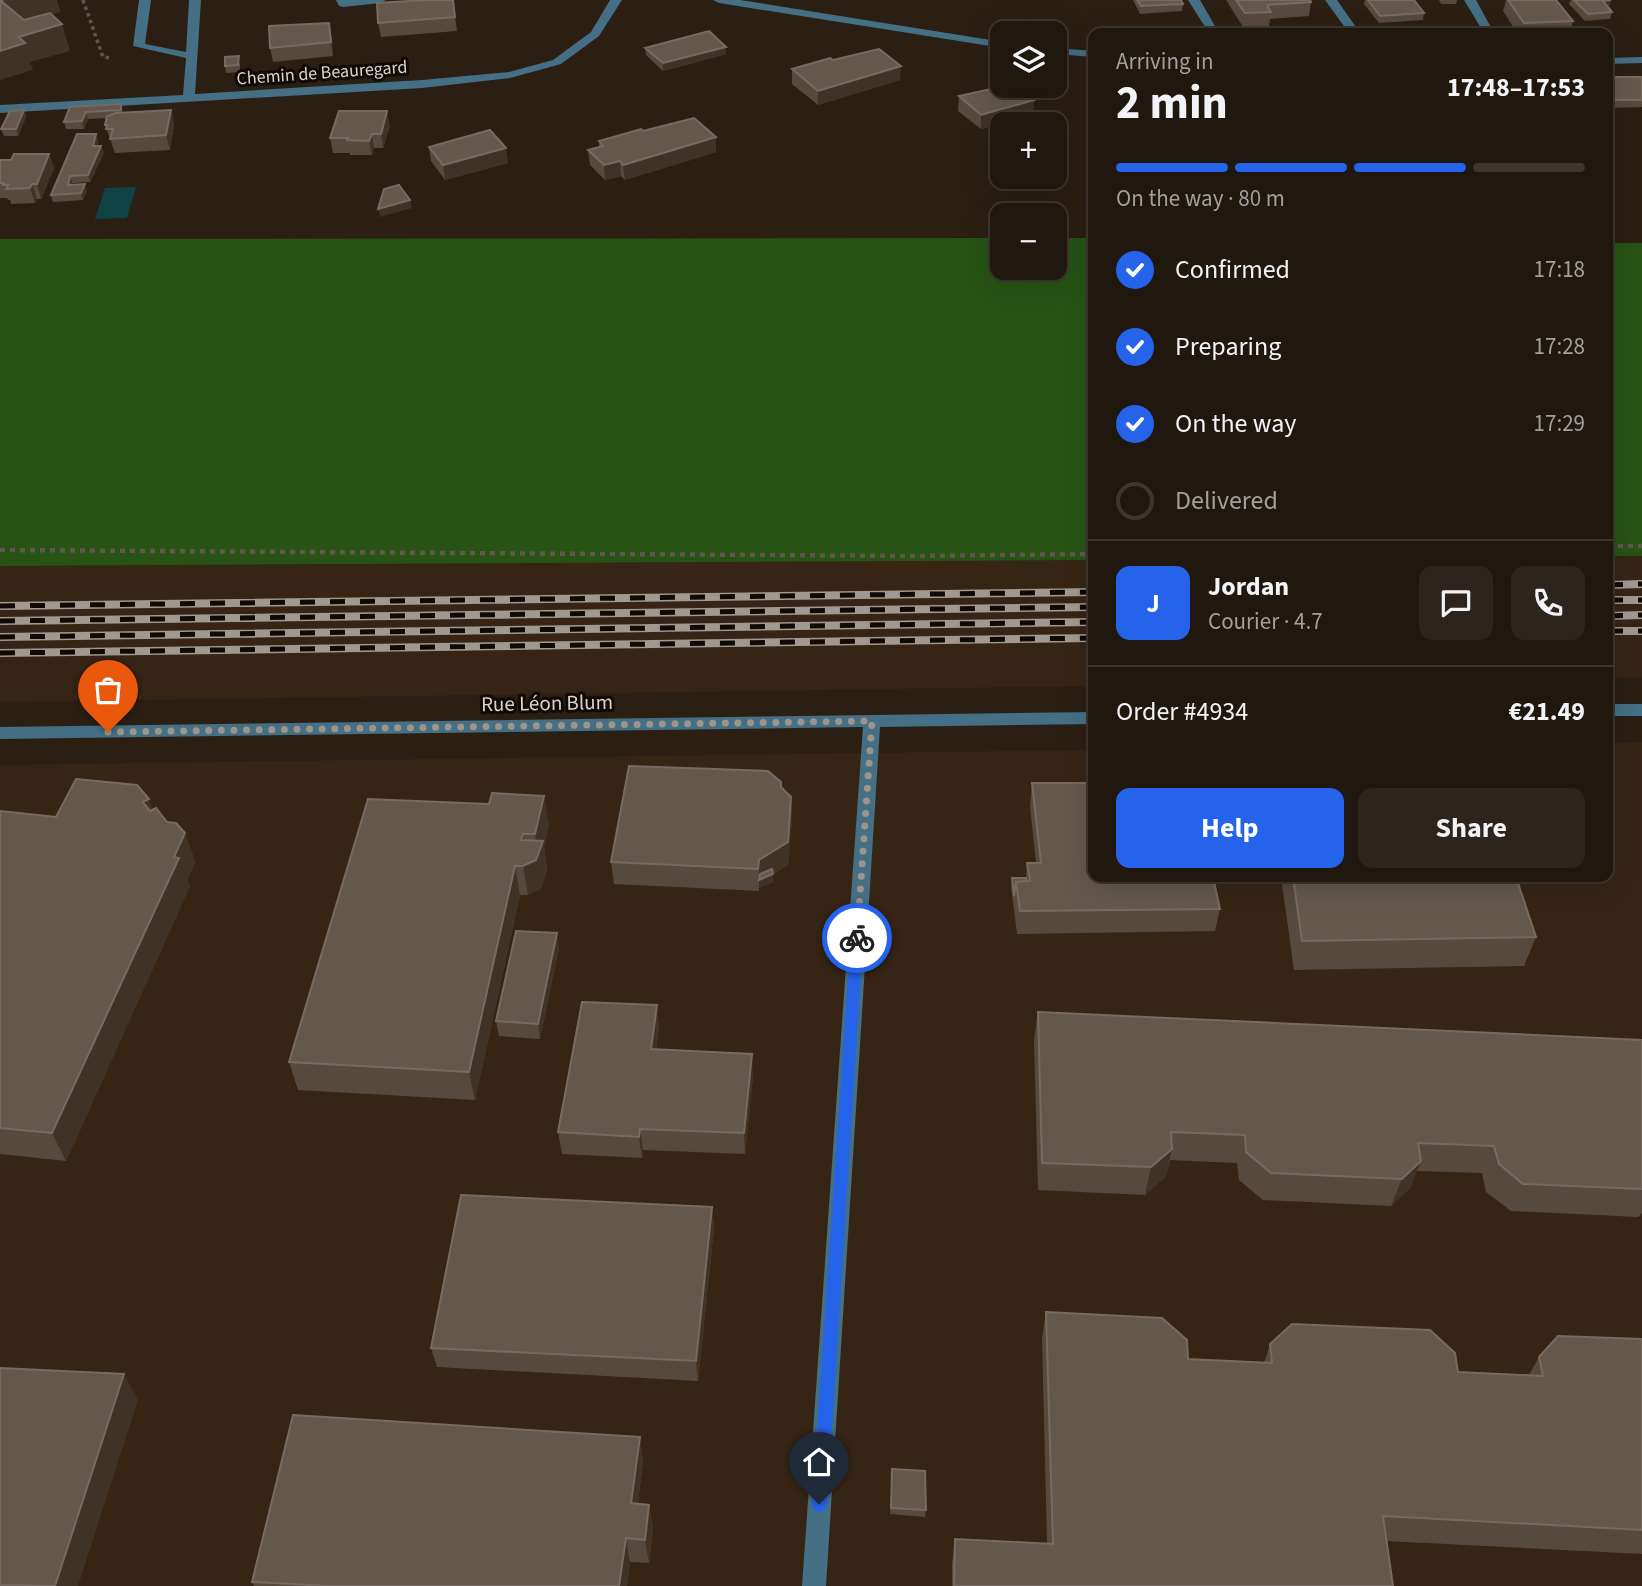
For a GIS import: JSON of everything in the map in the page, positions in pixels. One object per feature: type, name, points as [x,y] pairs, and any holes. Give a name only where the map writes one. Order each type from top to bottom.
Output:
[{"type":"street","points":[[145,0],[139,46],[191,55]]},
{"type":"street","points":[[189,98],[195,0]]},
{"type":"street","points":[[342,0],[343,4],[380,0]]},
{"type":"street","name":"Chemin de Beauregard","points":[[0,109],[422,84],[510,75],[557,62],[595,34],[616,0]]},
{"type":"street","points":[[719,0],[990,43]]},
{"type":"street","points":[[1194,0],[1211,28]]},
{"type":"street","points":[[1331,0],[1351,28]]},
{"type":"street","points":[[1470,0],[1486,28]]},
{"type":"street","points":[[1067,52],[1088,54]]},
{"type":"street","points":[[1613,61],[1642,60]]},
{"type":"street","points":[[1613,710],[1642,709]]},
{"type":"street","name":"Rue Léon Blum","points":[[0,733],[1088,718]]},
{"type":"street","points":[[814,1586],[872,721]]},
{"type":"path","points":[[1613,546],[1642,546]]},
{"type":"path","points":[[0,550],[899,556],[1088,554]]},
{"type":"shaded area","points":[[1613,556],[1642,556],[1642,677],[1613,678]]},
{"type":"shaded area","points":[[1088,560],[1088,686],[0,702],[0,566]]},
{"type":"shaded area","points":[[1642,742],[1642,1586],[0,1586],[0,765],[1088,750],[1088,882],[1613,882],[1613,743]]},
{"type":"green space","points":[[990,238],[990,280],[1067,280],[1067,238],[1088,238],[1088,560],[0,566],[0,239]]},
{"type":"green space","points":[[1613,243],[1642,243],[1642,556],[1613,556]]},
{"type":"water","points":[[136,187],[127,218],[95,219],[105,188]]},
{"type":"building","points":[[0,0],[24,20],[50,13],[62,24],[19,37],[25,43],[0,51]]},
{"type":"building","points":[[453,0],[455,17],[378,23],[377,3]]},
{"type":"building","points":[[1137,0],[1181,0],[1183,4],[1141,6]]},
{"type":"building","points":[[1236,0],[1311,2],[1267,5],[1271,12],[1245,13]]},
{"type":"building","points":[[1368,0],[1414,0],[1424,13],[1380,16]]},
{"type":"building","points":[[1508,0],[1556,0],[1573,21],[1524,23]]},
{"type":"building","points":[[1574,0],[1611,0],[1603,1],[1612,12],[1588,14]]},
{"type":"building","points":[[329,23],[331,42],[270,48],[269,26]]},
{"type":"building","points":[[709,31],[726,47],[663,63],[645,48]]},
{"type":"building","points":[[879,49],[901,66],[818,91],[792,69],[830,58],[833,60]]},
{"type":"building","points":[[239,56],[238,65],[225,66],[225,57]]},
{"type":"building","points":[[1613,77],[1642,77],[1642,100],[1613,100]]},
{"type":"building","points":[[990,89],[990,98],[1034,100],[981,115],[959,96]]},
{"type":"building","points":[[121,104],[121,110],[86,112],[82,121],[64,122],[70,107]]},
{"type":"building","points":[[24,110],[16,129],[1,129],[10,111]]},
{"type":"building","points":[[171,110],[166,135],[110,139],[113,129],[106,129],[107,116],[116,113]]},
{"type":"building","points":[[339,111],[387,111],[381,134],[372,134],[369,141],[330,138]]},
{"type":"building","points":[[694,118],[716,137],[623,165],[620,161],[604,165],[588,150],[603,146],[599,141]]},
{"type":"building","points":[[490,130],[506,148],[443,165],[429,147]]},
{"type":"building","points":[[77,134],[96,134],[93,146],[101,146],[88,175],[70,176],[68,185],[85,184],[81,193],[51,195]]},
{"type":"building","points":[[14,154],[49,154],[37,184],[32,184],[30,188],[6,189],[8,185],[0,183],[0,160],[11,160]]},
{"type":"building","points":[[399,185],[410,200],[378,209],[384,189]]},
{"type":"building","points":[[629,766],[768,771],[781,782],[781,787],[791,797],[788,842],[759,860],[758,869],[611,862]]},
{"type":"building","points":[[76,779],[137,785],[149,799],[143,802],[150,811],[156,808],[167,822],[176,823],[185,833],[174,857],[179,858],[52,1133],[0,1128],[0,811],[56,817]]},
{"type":"building","points":[[1032,783],[1088,783],[1088,882],[1214,882],[1220,909],[1020,911],[1016,882],[1030,881],[1027,863],[1041,863]]},
{"type":"building","points":[[492,793],[544,796],[535,834],[523,834],[521,840],[543,841],[536,860],[523,866],[515,866],[469,1072],[289,1062],[368,799],[489,804]]},
{"type":"building","points":[[772,869],[773,874],[759,880],[760,874]]},
{"type":"building","points":[[1012,878],[1026,878],[1026,881],[1016,882],[1014,896]]},
{"type":"building","points":[[1294,882],[1518,882],[1536,937],[1302,941]]},
{"type":"building","points":[[516,931],[557,933],[538,1024],[496,1021]]},
{"type":"building","points":[[582,1002],[657,1005],[651,1049],[752,1054],[744,1133],[640,1129],[639,1137],[558,1132]]},
{"type":"building","points":[[1038,1012],[1642,1040],[1642,1189],[1523,1184],[1499,1164],[1494,1146],[1418,1143],[1421,1161],[1402,1179],[1271,1173],[1246,1152],[1245,1135],[1171,1132],[1172,1149],[1151,1167],[1042,1163]]},
{"type":"building","points":[[461,1195],[712,1207],[696,1361],[431,1348]]},
{"type":"building","points":[[1046,1312],[1162,1318],[1187,1340],[1188,1359],[1272,1363],[1270,1344],[1292,1324],[1430,1330],[1455,1353],[1458,1372],[1543,1376],[1539,1357],[1558,1336],[1642,1339],[1642,1530],[1383,1516],[1393,1586],[954,1586],[955,1539],[1053,1544]]},
{"type":"building","points":[[0,1368],[124,1374],[55,1586],[0,1585]]},
{"type":"building","points":[[293,1415],[640,1437],[631,1503],[649,1505],[645,1540],[626,1538],[619,1586],[328,1586],[252,1582]]},
{"type":"building","points":[[892,1469],[925,1471],[926,1510],[891,1508]]},
{"type":"railway","points":[[1613,585],[1642,584]]},
{"type":"railway","points":[[0,606],[1088,592]]},
{"type":"railway","points":[[1613,600],[1642,600]]},
{"type":"railway","points":[[0,621],[1088,607]]},
{"type":"railway","points":[[1613,616],[1642,615]]},
{"type":"railway","points":[[0,637],[1088,622]]},
{"type":"railway","points":[[1613,631],[1642,631]]},
{"type":"railway","points":[[0,653],[1088,638]]},
{"type":"way so far","points":[[108,732],[872,721],[857,938]]},
{"type":"route","points":[[819,1504],[857,938]]}]
